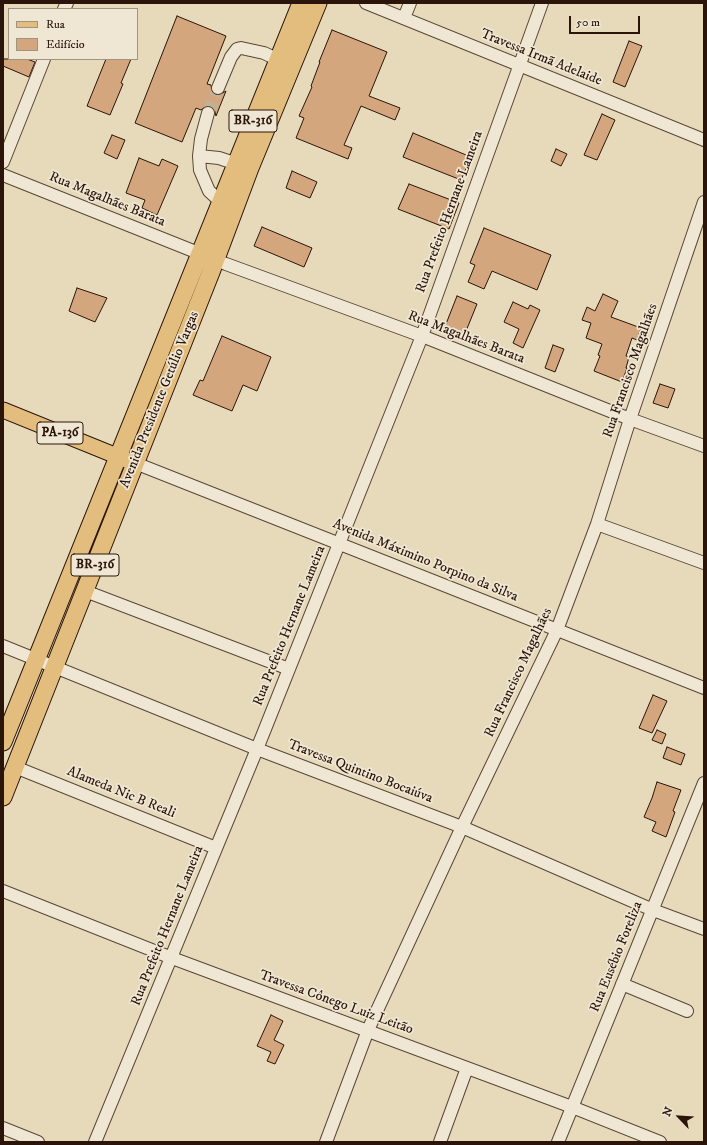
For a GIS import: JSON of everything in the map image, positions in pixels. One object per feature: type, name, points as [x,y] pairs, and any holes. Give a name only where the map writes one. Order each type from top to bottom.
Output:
[{"type":"highway","name":"Avenida Presidente Getúlio Vargas","points":[[3,797],[135,463],[208,256],[243,166],[278,59],[301,3]]},
{"type":"highway","name":"Avenida Presidente Getúlio Vargas","points":[[278,59],[318,3]]},
{"type":"highway","name":"Avenida Presidente Getúlio Vargas","points":[[3,742],[118,456],[208,256],[221,202],[243,166]]},
{"type":"main road","name":"PA-136","points":[[3,410],[135,463]]},
{"type":"street","name":"Travessa Irmã Adelaide","points":[[366,3],[704,140]]},
{"type":"street","points":[[404,18],[410,3]]},
{"type":"street","name":"Rua Prefeito Hernane Lameira","points":[[95,1142],[257,749],[422,336],[542,3]]},
{"type":"street","points":[[218,88],[231,58],[237,49],[241,48],[278,59]]},
{"type":"street","points":[[3,162],[44,60]]},
{"type":"street","points":[[208,113],[202,133],[199,156],[200,170],[209,191],[221,202]]},
{"type":"street","points":[[199,156],[219,158],[243,166]]},
{"type":"street","name":"Rua Magalhães Barata","points":[[3,175],[208,256],[422,336],[630,419],[704,446]]},
{"type":"street","name":"Rua Francisco Magalhães","points":[[326,1142],[368,1030],[462,827],[557,630],[597,524],[630,419],[704,202]]},
{"type":"street","name":"Avenida Máximino Porpino da Silva","points":[[135,463],[704,688]]},
{"type":"street","points":[[597,524],[704,563]]},
{"type":"street","points":[[84,592],[289,669]]},
{"type":"street","name":"Travessa Quintino Bocaiúva","points":[[3,646],[257,749],[462,827],[652,910],[704,929]]},
{"type":"street","name":"Alameda Nic B Reali","points":[[15,766],[216,848]]},
{"type":"street","name":"Rua Eusébio Foreliza","points":[[558,1142],[704,784]]},
{"type":"street","name":"Travessa Cônego Luiz Leitão","points":[[3,891],[172,958],[368,1030],[660,1142]]},
{"type":"street","points":[[622,984],[687,1011]]},
{"type":"street","points":[[440,1142],[467,1068]]},
{"type":"street","points":[[3,1128],[38,1142]]},
{"type":"building","points":[[177,16],[226,36],[207,84],[211,85],[212,92],[215,95],[219,95],[226,91],[216,116],[214,108],[210,106],[206,106],[201,110],[196,108],[182,142],[135,123]]},
{"type":"building","points":[[332,30],[387,52],[369,96],[400,108],[395,120],[361,106],[344,145],[352,148],[348,159],[296,138],[304,118],[299,116],[312,87],[311,86],[319,62]]},
{"type":"building","points":[[629,41],[642,46],[625,87],[613,82]]},
{"type":"building","points":[[3,59],[30,60],[35,62],[29,77],[3,66]]},
{"type":"building","points":[[106,60],[131,60],[121,83],[123,84],[110,115],[87,106]]},
{"type":"building","points":[[602,114],[615,120],[597,160],[584,155]]},
{"type":"building","points":[[413,133],[471,157],[461,180],[403,157]]},
{"type":"building","points":[[112,135],[125,140],[117,159],[104,153]]},
{"type":"building","points":[[556,149],[567,154],[561,166],[551,161]]},
{"type":"building","points":[[139,158],[159,166],[162,159],[178,166],[157,215],[142,208],[145,200],[126,193]]},
{"type":"building","points":[[292,171],[317,182],[310,198],[286,188]]},
{"type":"building","points":[[409,184],[459,203],[449,229],[398,209]]},
{"type":"building","points":[[262,227],[312,248],[304,267],[254,246]]},
{"type":"building","points":[[484,228],[551,255],[537,290],[492,271],[484,289],[468,282],[475,265],[470,263]]},
{"type":"building","points":[[77,288],[107,298],[95,322],[69,311]]},
{"type":"building","points":[[603,294],[618,301],[611,317],[641,328],[637,340],[632,338],[626,356],[629,357],[622,382],[594,371],[600,356],[598,355],[602,344],[586,338],[591,323],[582,320],[587,307],[595,311]]},
{"type":"building","points":[[457,296],[477,304],[464,336],[444,329]]},
{"type":"building","points":[[513,302],[528,309],[530,305],[540,310],[523,348],[513,343],[519,329],[504,322]]},
{"type":"building","points":[[222,336],[271,357],[257,391],[243,385],[232,411],[193,395],[200,380],[203,381]]},
{"type":"building","points":[[553,345],[564,349],[555,372],[545,368]]},
{"type":"building","points":[[660,384],[675,389],[668,408],[653,403]]},
{"type":"building","points":[[653,695],[667,701],[652,733],[639,728]]},
{"type":"building","points":[[657,730],[666,734],[662,744],[652,740]]},
{"type":"building","points":[[667,747],[685,754],[681,765],[663,758]]},
{"type":"building","points":[[657,782],[681,790],[673,811],[675,812],[666,837],[652,831],[656,822],[644,817]]},
{"type":"building","points":[[271,1015],[283,1021],[274,1040],[284,1045],[275,1064],[267,1061],[271,1052],[257,1046]]},
{"type":"tunnel","points":[[208,113],[218,88]]}]
